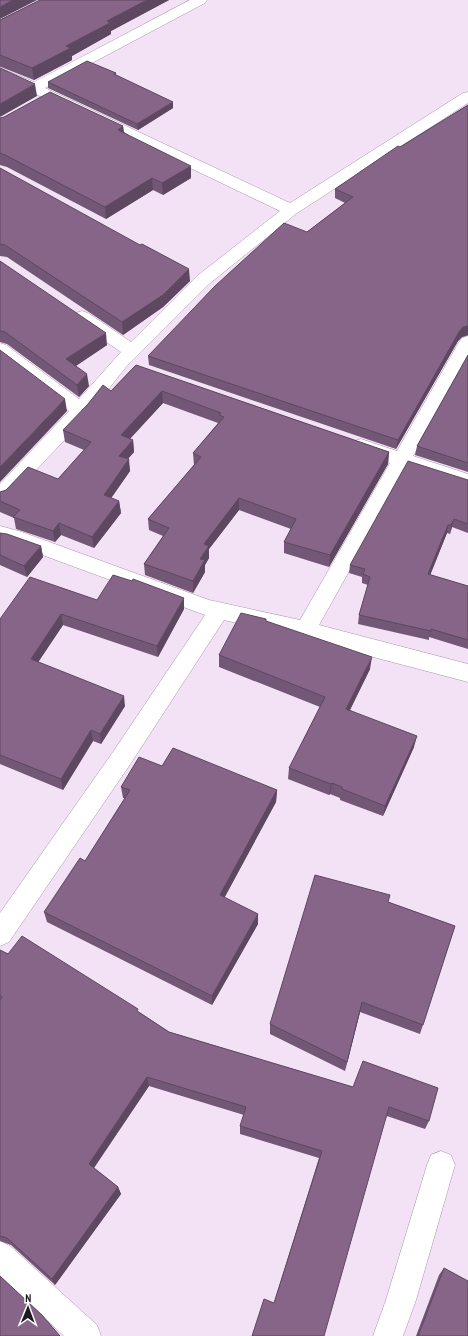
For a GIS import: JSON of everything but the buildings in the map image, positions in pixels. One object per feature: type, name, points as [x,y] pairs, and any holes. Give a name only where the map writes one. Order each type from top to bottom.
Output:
[{"type":"street","points":[[34,88],[200,0]]},
{"type":"street","points":[[0,72],[34,88],[44,99],[291,210]]},
{"type":"street","points":[[0,496],[129,361],[196,276],[291,210],[468,96]]},
{"type":"street","points":[[66,307],[129,361]]},
{"type":"street","points":[[305,630],[468,342]]},
{"type":"street","points":[[0,349],[81,410]]},
{"type":"street","points":[[344,440],[468,481]]},
{"type":"street","points":[[0,534],[12,536],[219,611],[305,630],[468,673]]},
{"type":"street","points":[[0,934],[123,756],[219,611]]},
{"type":"street","points":[[388,1336],[401,1300],[441,1165]]},
{"type":"street","points":[[0,1256],[86,1336]]}]
